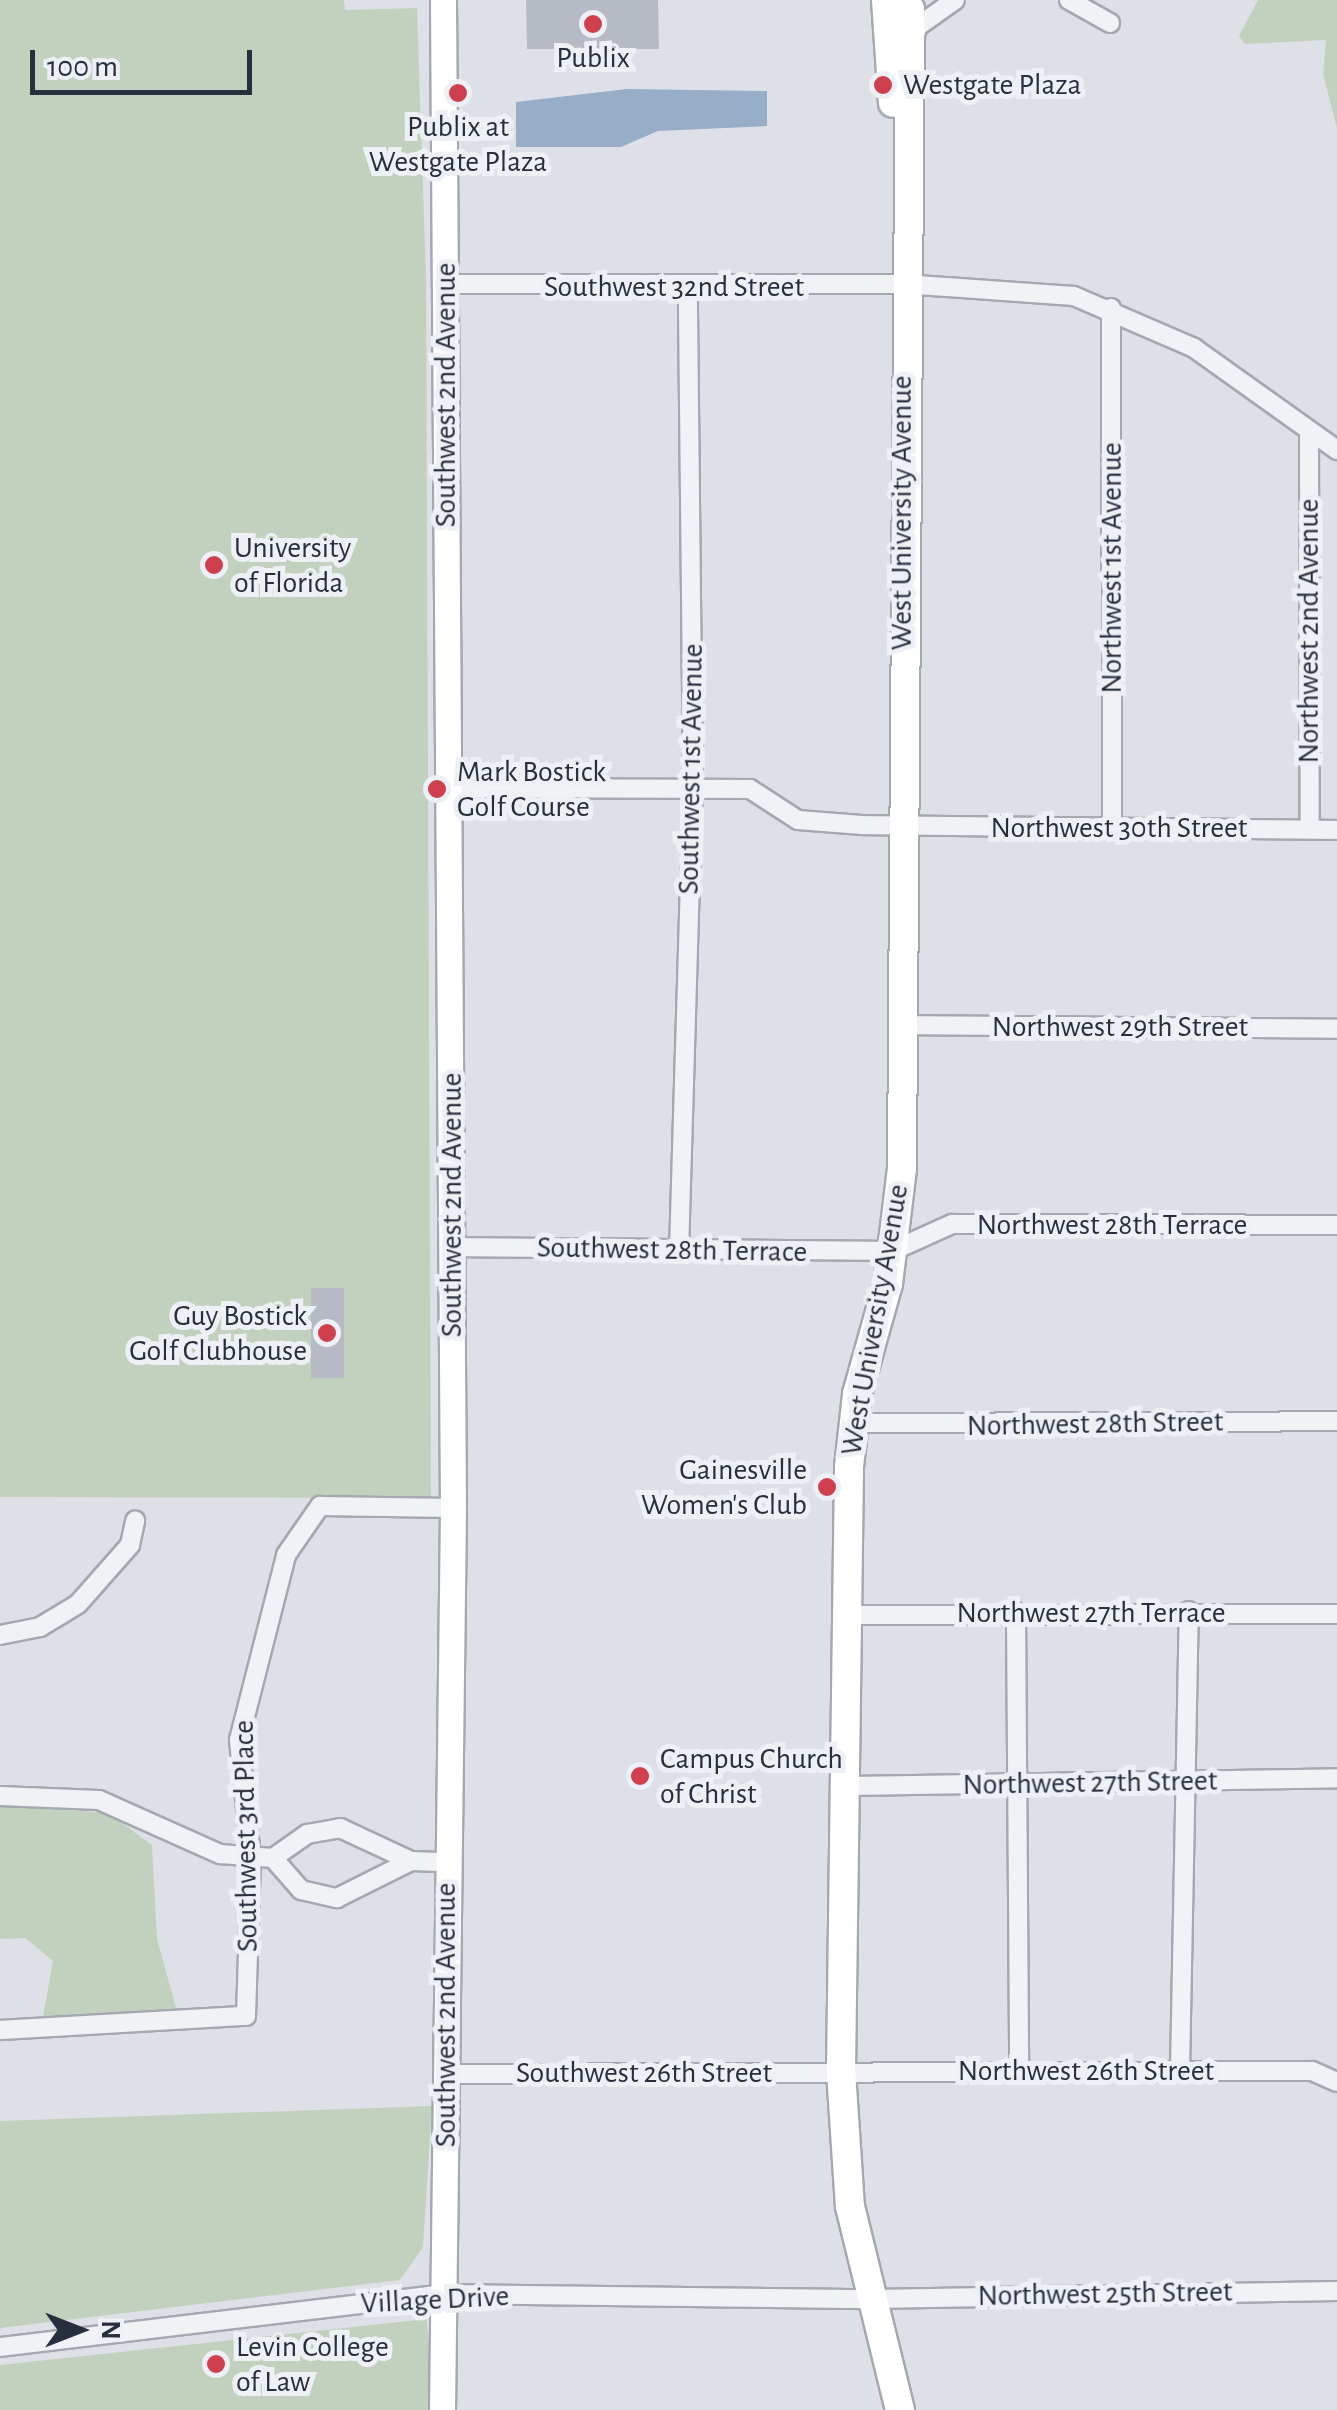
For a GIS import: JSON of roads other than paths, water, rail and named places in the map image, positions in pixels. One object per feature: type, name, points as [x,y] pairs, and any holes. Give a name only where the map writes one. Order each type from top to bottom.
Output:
[{"type":"highway","points":[[894,0],[910,32]]},
{"type":"main road","name":"Southwest 2nd Avenue","points":[[442,2410],[452,1508],[443,0]]},
{"type":"main road","name":"West University Avenue","points":[[886,0],[903,284]]},
{"type":"main road","name":"West University Avenue","points":[[900,2410],[872,2300],[842,2154],[840,2072],[846,1615],[854,1423],[892,1251],[903,1025],[903,284],[910,0]]},
{"type":"street","points":[[910,32],[955,0]]},
{"type":"street","points":[[1069,0],[1110,23]]},
{"type":"street","name":"Southwest 32nd Street","points":[[446,284],[1018,287],[1111,308],[1194,348],[1337,450]]},
{"type":"street","name":"Southwest 1st Avenue","points":[[679,1251],[693,786],[688,288]]},
{"type":"street","name":"Northwest 1st Avenue","points":[[1111,308],[1112,828]]},
{"type":"street","name":"Northwest 2nd Avenue","points":[[1310,432],[1310,829]]},
{"type":"street","name":"Northwest 30th Street","points":[[450,788],[750,788],[798,820],[901,826],[1337,830]]},
{"type":"street","name":"Northwest 29th Street","points":[[903,1025],[1337,1028]]},
{"type":"street","name":"Northwest 28th Terrace","points":[[892,1251],[952,1224],[1337,1225]]},
{"type":"street","name":"Southwest 28th Terrace","points":[[452,1247],[892,1251]]},
{"type":"street","name":"Northwest 28th Street","points":[[854,1423],[1337,1421]]},
{"type":"street","name":"Southwest 3rd Place","points":[[0,2030],[246,2016],[251,1857],[239,1764],[244,1701],[286,1555],[310,1512],[452,1508]]},
{"type":"street","points":[[0,1635],[40,1627],[78,1604],[130,1545],[135,1521]]},
{"type":"street","points":[[1180,2070],[1189,1611]]},
{"type":"street","name":"Northwest 27th Terrace","points":[[846,1615],[1189,1611],[1337,1614]]},
{"type":"street","points":[[1016,1612],[1018,2071]]},
{"type":"street","name":"Northwest 27th Street","points":[[843,1786],[1337,1778]]},
{"type":"street","points":[[0,1796],[99,1800],[190,1844],[251,1857],[273,1858],[307,1834],[340,1828],[411,1861],[447,1862]]},
{"type":"street","points":[[273,1858],[300,1890],[336,1898],[411,1861]]},
{"type":"street","name":"Northwest 26th Street","points":[[840,2072],[1312,2071],[1335,2076]]},
{"type":"street","name":"Southwest 26th Street","points":[[446,2074],[840,2072]]},
{"type":"street","name":"Northwest 25th Street","points":[[872,2300],[1337,2291]]},
{"type":"street","name":"Village Drive","points":[[0,2347],[443,2294],[872,2300]]},
{"type":"water","points":[[627,89],[767,91],[767,126],[658,131],[621,147],[516,147],[516,102]]},
{"type":"place","name":"Publix","points":[[593,24]]},
{"type":"place","name":"Westgate Plaza","points":[[883,85]]},
{"type":"place","name":"Publix at Westgate Plaza","points":[[458,93]]},
{"type":"place","name":"University of Florida","points":[[214,565]]},
{"type":"place","name":"Mark Bostick Golf Course","points":[[437,789]]},
{"type":"place","name":"Guy Bostick Golf Clubhouse","points":[[327,1333]]},
{"type":"place","name":"Gainesville Women's Club","points":[[827,1487]]},
{"type":"place","name":"Campus Church of Christ","points":[[640,1776]]},
{"type":"place","name":"Levin College of Law","points":[[216,2364]]}]
